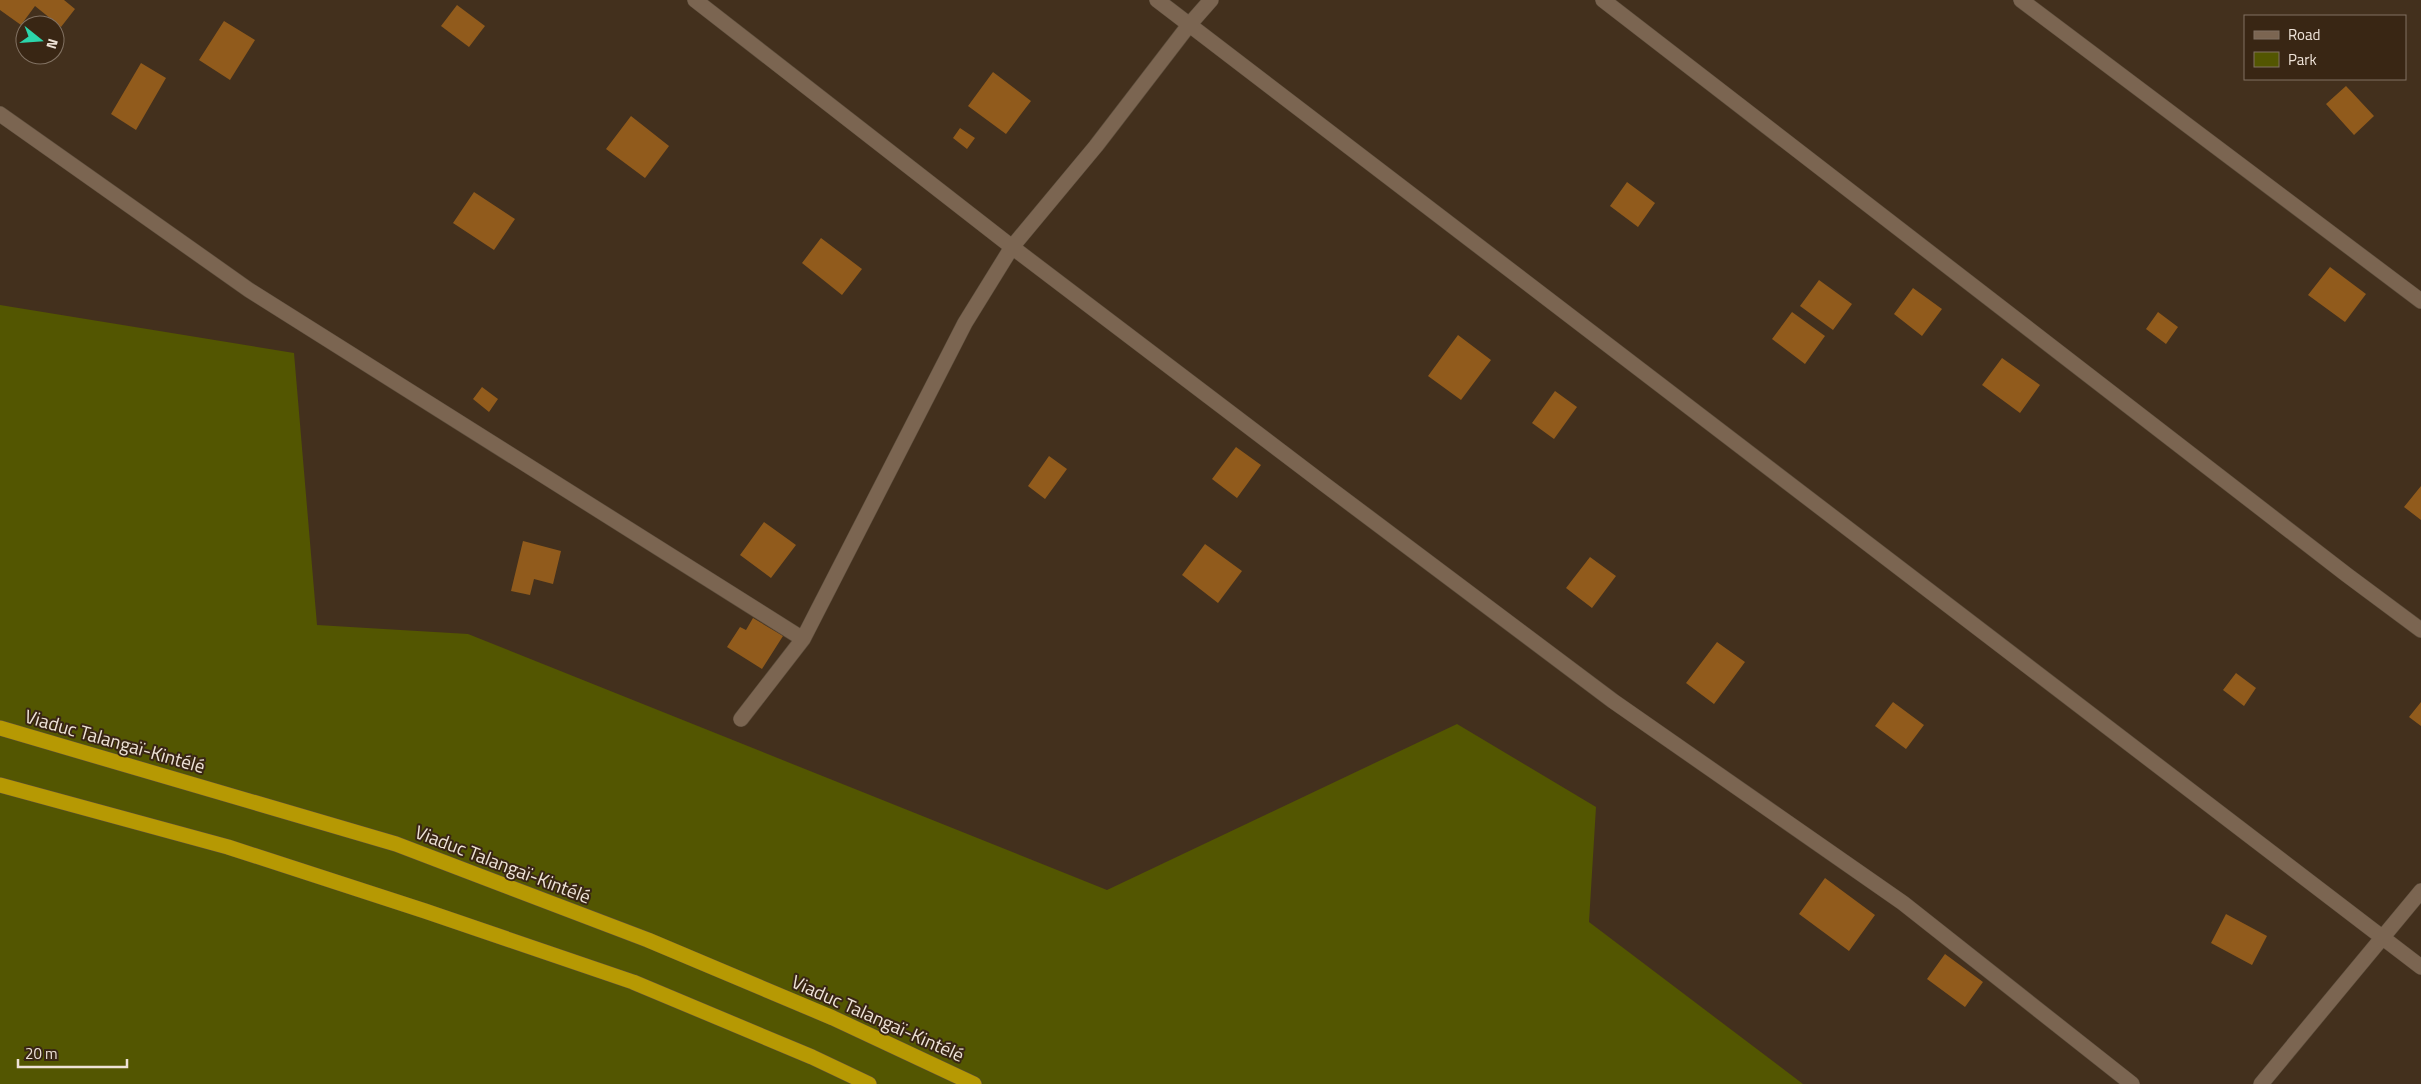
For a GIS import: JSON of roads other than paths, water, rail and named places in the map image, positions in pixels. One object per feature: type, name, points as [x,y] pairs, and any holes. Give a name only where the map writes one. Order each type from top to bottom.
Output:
[{"type":"highway","name":"Viaduc Talangaï-Kintélé","points":[[0,728],[396,844],[648,940],[833,1018],[974,1084]]},
{"type":"highway","points":[[0,785],[228,847],[605,972],[812,1057],[868,1084]]},
{"type":"street","points":[[695,0],[1012,247],[1613,701],[1903,903],[2132,1084]]},
{"type":"street","points":[[1157,0],[2421,967]]},
{"type":"street","points":[[741,720],[803,639],[965,323],[1012,247],[1096,146],[1189,25],[1211,0]]},
{"type":"street","points":[[1603,0],[2347,575],[2421,630]]},
{"type":"street","points":[[2021,0],[2421,301]]},
{"type":"street","points":[[0,114],[249,290],[803,639]]},
{"type":"street","points":[[2261,1084],[2383,939],[2421,890]]}]
